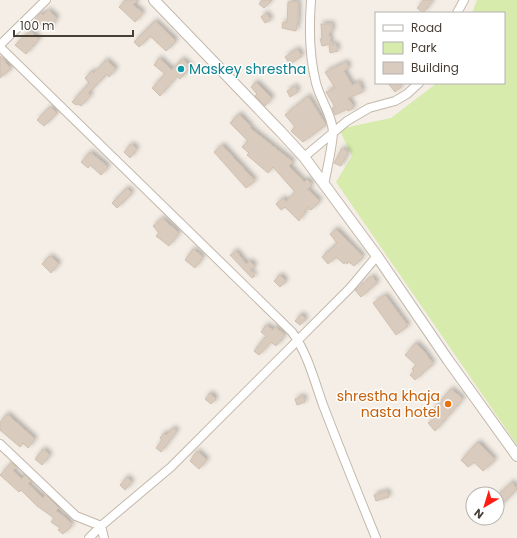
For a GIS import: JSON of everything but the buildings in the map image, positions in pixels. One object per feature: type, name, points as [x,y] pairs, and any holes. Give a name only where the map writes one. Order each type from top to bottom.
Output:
[{"type":"street","points":[[46,0],[0,46],[292,332],[299,341],[334,434],[376,538]]},
{"type":"street","points":[[154,0],[304,157],[376,256],[517,456]]},
{"type":"street","points":[[312,0],[310,36],[312,60],[316,84],[333,132],[324,185]]},
{"type":"street","points":[[458,12],[464,0]]},
{"type":"street","points":[[304,157],[347,121],[370,108],[395,101],[407,94],[418,84]]},
{"type":"street","points":[[89,538],[101,526],[171,467],[299,341],[350,288],[376,256]]},
{"type":"street","points":[[0,444],[76,516],[101,526]]},
{"type":"street","points":[[101,526],[104,538]]},
{"type":"green space","points":[[477,0],[517,0],[517,445],[336,182],[352,156],[339,129],[391,118],[436,84],[505,84],[505,12],[472,12]]},
{"type":"place","name":"Maskey shrestha","points":[[181,69]]},
{"type":"place","name":"shrestha khaja nasta hotel","points":[[448,404]]}]
